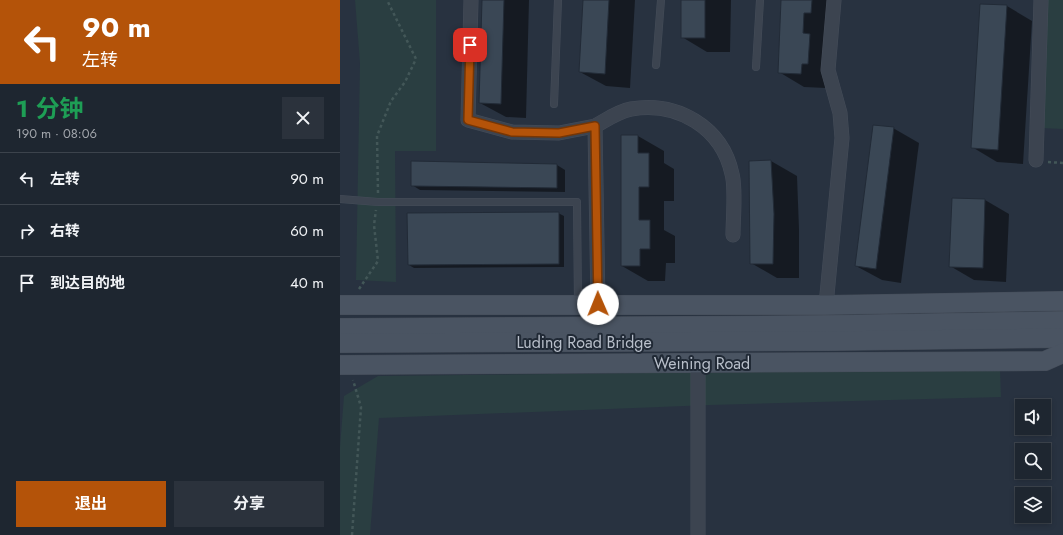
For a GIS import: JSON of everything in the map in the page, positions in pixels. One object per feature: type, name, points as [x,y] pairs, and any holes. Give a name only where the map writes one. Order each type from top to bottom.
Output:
[{"type":"main road","points":[[340,305],[826,305],[1063,302]]},
{"type":"main road","points":[[828,333],[1063,321]]},
{"type":"main road","name":"Luding Road Bridge","points":[[340,328],[828,333]]},
{"type":"main road","points":[[828,333],[1063,338]]},
{"type":"main road","name":"Luding Road Bridge","points":[[340,343],[828,333]]},
{"type":"main road","name":"Weining Road","points":[[346,372],[698,363],[1045,361],[1063,353]]},
{"type":"street","points":[[471,0],[468,120],[512,132],[559,133],[595,126],[629,109],[657,106],[692,117],[718,140],[732,174],[733,235]]},
{"type":"street","points":[[826,305],[842,138],[840,113],[828,70],[834,0]]},
{"type":"street","points":[[1036,160],[1041,0]]},
{"type":"street","points":[[595,126],[598,304]]},
{"type":"street","points":[[698,363],[698,535]]},
{"type":"lane","points":[[554,104],[558,0]]},
{"type":"lane","points":[[656,66],[661,0]]},
{"type":"lane","points":[[756,67],[760,0]]},
{"type":"lane","points":[[340,199],[378,202],[577,202],[578,304]]},
{"type":"path","points":[[357,293],[378,261],[374,225],[378,202],[377,136],[392,101],[405,82],[416,59],[387,0]]},
{"type":"path","points":[[346,372],[361,407],[352,535]]},
{"type":"green space","points":[[355,0],[436,0],[436,151],[395,151],[396,282],[356,280],[360,63]]},
{"type":"green space","points":[[1047,0],[1063,0],[1063,129],[1041,128]]},
{"type":"green space","points":[[1000,369],[1001,397],[710,405],[379,418],[370,535],[340,535],[340,447],[344,396],[378,376]]},
{"type":"building","points":[[482,0],[504,0],[501,104],[479,103]]},
{"type":"building","points":[[583,0],[609,0],[605,74],[579,72]]},
{"type":"building","points":[[681,0],[705,0],[705,38],[681,38]]},
{"type":"building","points":[[781,0],[812,0],[811,13],[804,13],[803,33],[810,34],[808,64],[802,64],[801,74],[778,73]]},
{"type":"building","points":[[980,4],[1007,5],[998,150],[971,148]]},
{"type":"building","points":[[873,125],[894,127],[876,269],[855,266]]},
{"type":"building","points":[[621,135],[638,135],[638,153],[649,153],[649,187],[639,187],[639,220],[650,220],[650,249],[640,249],[640,266],[621,266]]},
{"type":"building","points":[[771,160],[774,214],[773,264],[750,264],[749,161]]},
{"type":"building","points":[[411,161],[557,164],[557,188],[411,186]]},
{"type":"building","points":[[952,198],[985,199],[983,268],[949,267]]},
{"type":"building","points":[[559,212],[559,264],[408,265],[407,213]]},
{"type":"route","points":[[470,45],[468,120],[512,132],[559,133],[595,126],[598,304]]}]
